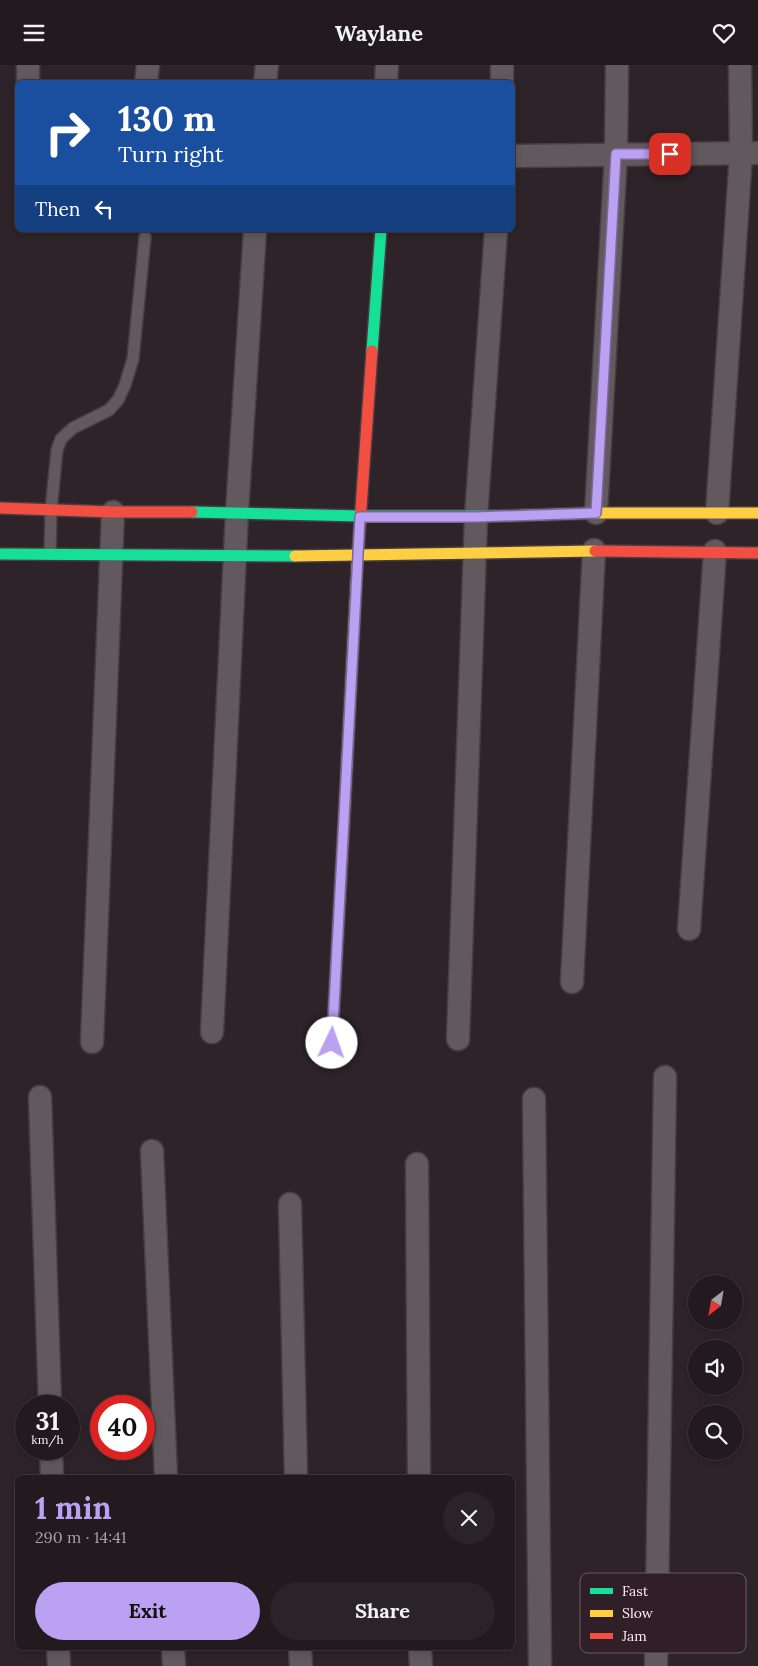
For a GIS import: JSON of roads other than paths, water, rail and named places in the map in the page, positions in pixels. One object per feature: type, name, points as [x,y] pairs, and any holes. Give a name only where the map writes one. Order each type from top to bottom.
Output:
[{"type":"main road","points":[[332,1043],[360,517],[380,232]]},
{"type":"main road","points":[[0,508],[113,512],[237,512],[360,517],[476,517],[596,513],[758,513]]},
{"type":"main road","points":[[0,554],[358,556],[594,550],[758,553]]},
{"type":"street","points":[[28,65],[28,80]]},
{"type":"street","points":[[146,80],[148,65]]},
{"type":"street","points":[[265,80],[267,65]]},
{"type":"street","points":[[386,65],[386,80]]},
{"type":"street","points":[[502,65],[502,80]]},
{"type":"street","points":[[596,513],[616,154],[617,65]]},
{"type":"street","points":[[717,513],[749,153],[740,65]]},
{"type":"street","points":[[515,156],[749,153]]},
{"type":"street","points":[[212,1032],[237,512],[255,232]]},
{"type":"street","points":[[458,1039],[476,517],[496,232]]},
{"type":"street","points":[[92,1043],[113,512]]},
{"type":"street","points":[[572,982],[594,550]]},
{"type":"street","points":[[689,929],[715,551]]},
{"type":"street","points":[[657,1573],[665,1077]]},
{"type":"street","points":[[40,1097],[50,1395]]},
{"type":"street","points":[[534,1099],[540,1666]]},
{"type":"street","points":[[152,1151],[166,1475]]},
{"type":"street","points":[[417,1164],[419,1475]]},
{"type":"street","points":[[290,1204],[296,1475]]},
{"type":"street","points":[[52,1460],[52,1475]]},
{"type":"street","points":[[58,1650],[59,1666]]},
{"type":"street","points":[[173,1650],[174,1666]]},
{"type":"street","points":[[300,1650],[301,1666]]},
{"type":"street","points":[[420,1650],[421,1666]]},
{"type":"street","points":[[656,1653],[656,1666]]},
{"type":"lane","points":[[50,554],[51,510],[57,450],[61,439],[73,428],[109,410],[118,400],[133,359],[145,237]]}]
